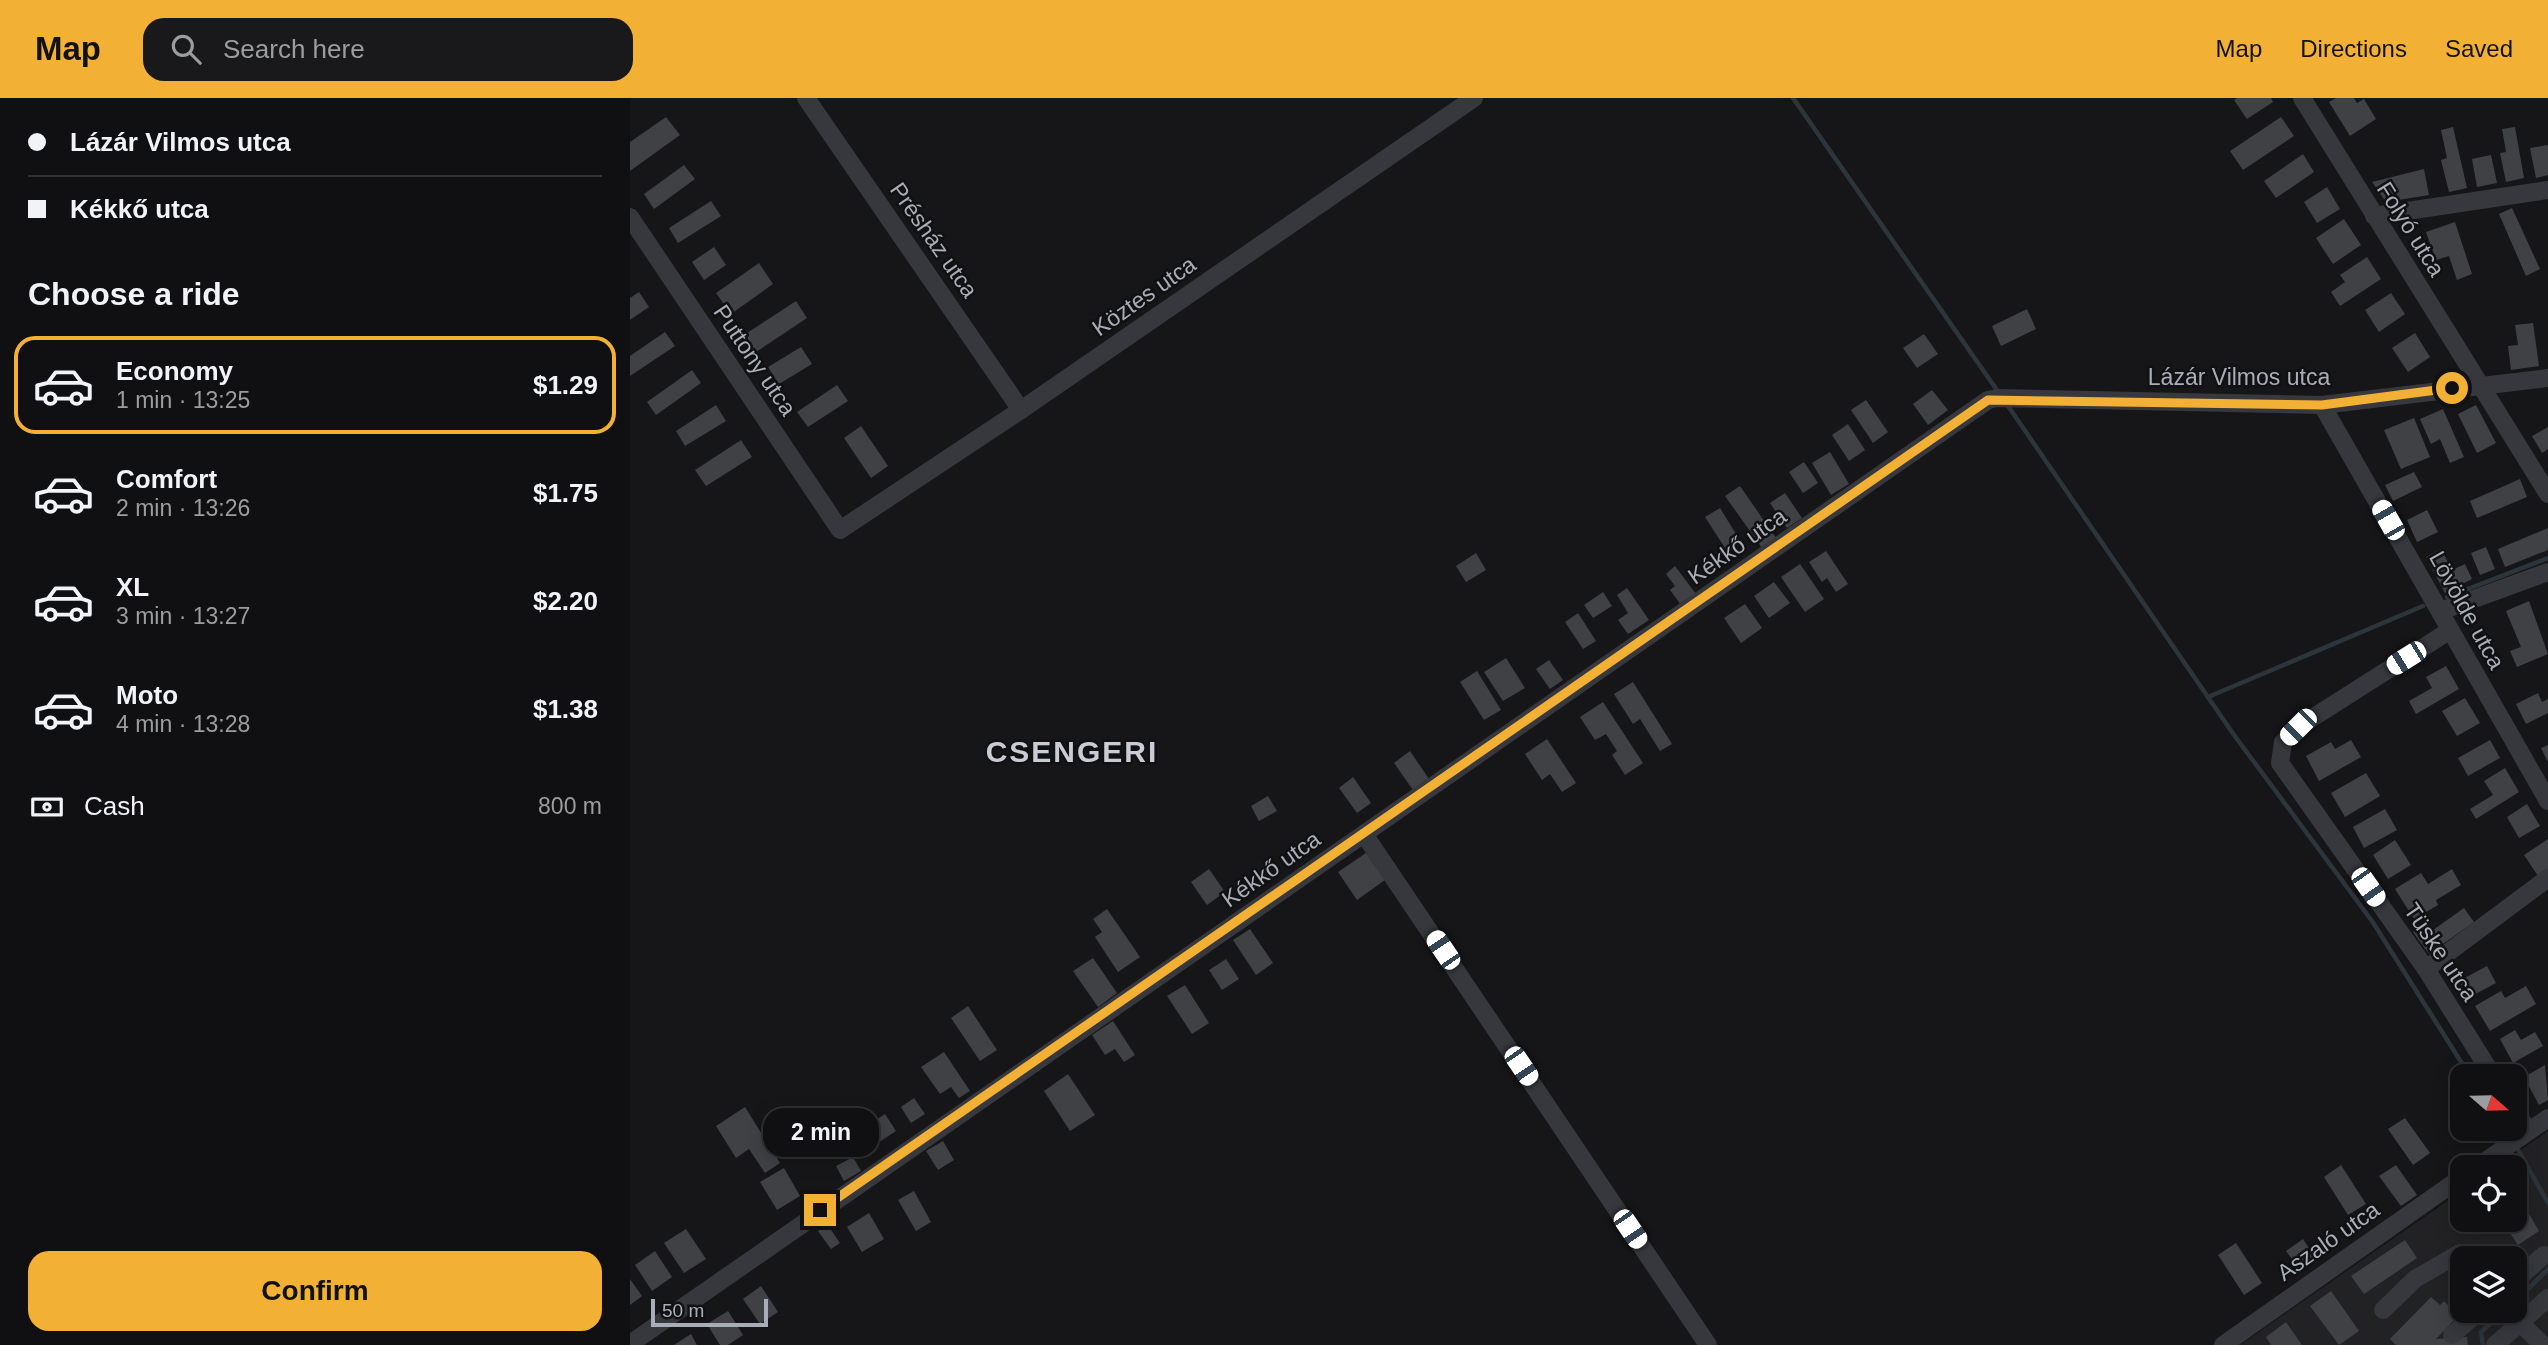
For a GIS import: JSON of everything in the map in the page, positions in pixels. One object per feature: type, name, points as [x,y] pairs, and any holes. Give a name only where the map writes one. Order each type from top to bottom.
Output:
[{"type":"street","name":"Présház utca","points":[[806,98],[1021,410]]},
{"type":"street","name":"Köztes utca","points":[[839,530],[1021,410],[1474,98]]},
{"type":"street","name":"Folyó utca","points":[[2302,98],[2548,494]]},
{"type":"street","points":[[2374,216],[2548,190]]},
{"type":"street","name":"Puttony utca","points":[[630,217],[839,530]]},
{"type":"street","name":"Lázár Vilmos utca","points":[[1941,435],[1988,400],[2004,398],[2322,405],[2548,377]]},
{"type":"street","name":"Lövölde utca","points":[[2322,405],[2548,801]]},
{"type":"street","name":"Kékkő utca","points":[[630,1344],[1941,435]]},
{"type":"street","points":[[2441,611],[2548,572]]},
{"type":"street","name":"Tüske utca","points":[[2449,631],[2298,727],[2283,742],[2280,763],[2426,969],[2485,1064]]},
{"type":"street","points":[[1364,834],[1708,1345]]},
{"type":"street","points":[[2426,969],[2548,878]]},
{"type":"street","points":[[2527,1133],[2548,1118]]},
{"type":"street","points":[[2495,1155],[2515,1141]]},
{"type":"street","name":"Aszaló utca","points":[[2222,1345],[2450,1185]]},
{"type":"street","points":[[2527,1270],[2544,1255]]},
{"type":"street","points":[[2383,1310],[2415,1279],[2450,1258]]},
{"type":"street","points":[[2527,1309],[2548,1298]]},
{"type":"street","points":[[2452,1335],[2466,1323]]},
{"type":"street","points":[[2495,1345],[2509,1323]]},
{"type":"street","points":[[2519,1323],[2540,1342]]},
{"type":"shaded area","points":[[2548,1131],[2548,1345],[2240,1345],[2450,1199],[2450,1232],[2527,1232],[2527,1155],[2513,1155]]},
{"type":"building","points":[[2271,98],[2273,102],[2247,119],[2234,100]]},
{"type":"building","points":[[2336,98],[2354,98],[2357,103],[2364,99],[2376,119],[2350,136],[2329,102]]},
{"type":"building","points":[[666,117],[680,135],[630,171],[630,142]]},
{"type":"building","points":[[2281,117],[2294,136],[2243,170],[2230,151]]},
{"type":"building","points":[[2453,127],[2467,188],[2449,192],[2441,160],[2447,158],[2441,130]]},
{"type":"building","points":[[2515,127],[2524,178],[2506,182],[2500,153],[2506,152],[2502,129]]},
{"type":"building","points":[[2548,145],[2548,175],[2536,178],[2530,148]]},
{"type":"building","points":[[2303,154],[2314,172],[2276,198],[2264,181]]},
{"type":"building","points":[[2491,155],[2497,183],[2477,187],[2472,159]]},
{"type":"building","points":[[684,165],[695,179],[654,209],[644,194]]},
{"type":"building","points":[[2424,169],[2429,195],[2386,202],[2372,182]]},
{"type":"building","points":[[2327,187],[2340,209],[2317,223],[2304,202]]},
{"type":"building","points":[[711,201],[721,216],[678,243],[669,228]]},
{"type":"building","points":[[2512,208],[2540,269],[2526,276],[2499,214]]},
{"type":"building","points":[[2344,219],[2361,245],[2333,264],[2316,238]]},
{"type":"building","points":[[2455,222],[2472,274],[2457,280],[2449,256],[2436,260],[2426,232]]},
{"type":"building","points":[[714,247],[726,265],[704,280],[692,262]]},
{"type":"building","points":[[2367,257],[2381,279],[2340,306],[2331,292],[2345,282],[2340,275]]},
{"type":"building","points":[[759,263],[773,284],[731,314],[716,293]]},
{"type":"building","points":[[639,292],[649,307],[630,320],[630,298]]},
{"type":"building","points":[[2391,293],[2405,314],[2379,332],[2365,310]]},
{"type":"building","points":[[796,301],[807,318],[756,352],[744,335]]},
{"type":"building","points":[[2027,309],[2036,329],[2001,346],[1992,326]]},
{"type":"building","points":[[2533,323],[2539,366],[2511,370],[2508,346],[2518,345],[2515,325]]},
{"type":"building","points":[[665,332],[675,346],[630,376],[630,356]]},
{"type":"building","points":[[2415,333],[2430,357],[2408,372],[2392,348]]},
{"type":"building","points":[[1924,334],[1938,354],[1917,368],[1903,348]]},
{"type":"building","points":[[801,347],[812,364],[779,384],[768,367]]},
{"type":"building","points":[[692,370],[701,383],[656,415],[647,402]]},
{"type":"building","points":[[837,385],[848,401],[808,427],[797,412]]},
{"type":"building","points":[[1932,390],[1948,410],[1928,425],[1913,404]]},
{"type":"building","points":[[1866,400],[1888,432],[1873,443],[1851,410]]},
{"type":"building","points":[[716,405],[726,421],[685,446],[676,431]]},
{"type":"building","points":[[2476,405],[2496,443],[2477,453],[2458,414]]},
{"type":"building","points":[[2443,409],[2464,457],[2450,463],[2440,439],[2431,444],[2420,419]]},
{"type":"building","points":[[2414,418],[2430,457],[2401,469],[2384,430]]},
{"type":"building","points":[[1848,424],[1865,450],[1849,461],[1832,435]]},
{"type":"building","points":[[861,426],[888,466],[871,478],[844,438]]},
{"type":"building","points":[[2548,427],[2548,449],[2542,453],[2532,436]]},
{"type":"building","points":[[741,440],[752,457],[706,486],[695,470]]},
{"type":"building","points":[[1830,452],[1849,484],[1831,495],[1812,463]]},
{"type":"building","points":[[1804,462],[1818,483],[1803,493],[1789,472]]},
{"type":"building","points":[[2414,472],[2422,487],[2393,501],[2385,485]]},
{"type":"building","points":[[2520,479],[2527,497],[2477,518],[2470,501]]},
{"type":"building","points":[[1740,486],[1776,538],[1762,548],[1725,496]]},
{"type":"building","points":[[1785,493],[1802,518],[1787,528],[1770,503]]},
{"type":"building","points":[[1720,508],[1741,542],[1727,551],[1705,517]]},
{"type":"building","points":[[2427,510],[2438,532],[2417,542],[2407,520]]},
{"type":"building","points":[[2548,528],[2548,550],[2505,567],[2498,549]]},
{"type":"building","points":[[2486,547],[2495,569],[2480,575],[2471,553]]},
{"type":"building","points":[[2441,549],[2452,570],[2465,564],[2472,579],[2445,593],[2426,557]]},
{"type":"building","points":[[1826,551],[1848,584],[1836,592],[1827,578],[1822,582],[1809,562]]},
{"type":"building","points":[[1476,553],[1486,570],[1466,582],[1456,566]]},
{"type":"building","points":[[1800,564],[1824,599],[1805,612],[1781,577]]},
{"type":"building","points":[[1675,566],[1696,594],[1681,605],[1670,590],[1675,586],[1666,574]]},
{"type":"building","points":[[1774,582],[1790,603],[1769,618],[1754,596]]},
{"type":"building","points":[[1627,588],[1649,620],[1628,634],[1618,620],[1628,613],[1617,595]]},
{"type":"building","points":[[1603,592],[1612,606],[1593,618],[1584,605]]},
{"type":"building","points":[[2529,601],[2548,654],[2517,667],[2510,651],[2521,647],[2506,611]]},
{"type":"building","points":[[1745,604],[1762,628],[1741,643],[1724,618]]},
{"type":"building","points":[[1578,613],[1596,641],[1583,649],[1565,622]]},
{"type":"building","points":[[1506,658],[1525,688],[1503,701],[1484,672]]},
{"type":"building","points":[[1549,660],[1563,680],[1550,689],[1536,669]]},
{"type":"building","points":[[2446,666],[2459,689],[2416,714],[2409,701],[2432,688],[2426,677]]},
{"type":"building","points":[[1477,671],[1501,710],[1484,720],[1460,682]]},
{"type":"building","points":[[1633,682],[1672,744],[1660,751],[1640,719],[1633,724],[1614,694]]},
{"type":"building","points":[[2538,693],[2542,702],[2548,699],[2548,713],[2526,724],[2516,704]]},
{"type":"building","points":[[2465,698],[2480,723],[2457,736],[2442,711]]},
{"type":"building","points":[[1603,702],[1643,763],[1625,775],[1612,755],[1617,751],[1606,734],[1595,740],[1580,717]]},
{"type":"building","points":[[1547,739],[1576,783],[1562,792],[1550,774],[1542,780],[1525,754]]},
{"type":"building","points":[[2351,740],[2361,757],[2319,781],[2306,756],[2331,742],[2335,749]]},
{"type":"building","points":[[2490,740],[2500,758],[2468,776],[2458,758]]},
{"type":"building","points":[[2548,745],[2548,762],[2541,748]]},
{"type":"building","points":[[1410,751],[1429,779],[1413,790],[1394,763]]},
{"type":"building","points":[[2505,768],[2519,792],[2476,819],[2470,809],[2493,795],[2484,781]]},
{"type":"building","points":[[2366,773],[2380,796],[2345,817],[2331,793]]},
{"type":"building","points":[[1353,777],[1371,803],[1357,813],[1339,788]]},
{"type":"building","points":[[1268,796],[1277,811],[1259,821],[1251,806]]},
{"type":"building","points":[[2527,804],[2540,826],[2519,838],[2507,817]]},
{"type":"building","points":[[2385,809],[2397,830],[2364,848],[2353,827]]},
{"type":"building","points":[[2548,839],[2548,869],[2538,876],[2524,855]]},
{"type":"building","points":[[2395,840],[2411,865],[2388,879],[2373,855]]},
{"type":"building","points":[[1366,853],[1385,880],[1357,900],[1338,872]]},
{"type":"building","points":[[1209,869],[1225,892],[1207,905],[1191,882]]},
{"type":"building","points":[[2452,869],[2461,885],[2436,900],[2438,905],[2414,919],[2395,889],[2421,873],[2428,884]]},
{"type":"building","points":[[2464,908],[2474,922],[2429,954],[2413,932],[2428,922],[2433,930]]},
{"type":"building","points":[[1107,909],[1140,957],[1118,972],[1095,937],[1102,932],[1093,919]]},
{"type":"building","points":[[1250,929],[1273,963],[1256,975],[1233,940]]},
{"type":"building","points":[[1093,958],[1117,993],[1098,1007],[1073,971]]},
{"type":"building","points":[[1226,959],[1239,979],[1222,990],[1209,970]]},
{"type":"building","points":[[2487,966],[2496,983],[2468,998],[2459,981]]},
{"type":"building","points":[[1185,985],[1209,1023],[1192,1034],[1167,996]]},
{"type":"building","points":[[2526,986],[2536,1004],[2490,1031],[2475,1006],[2501,991],[2505,998]]},
{"type":"building","points":[[968,1006],[997,1050],[980,1061],[951,1018]]},
{"type":"building","points":[[1113,1021],[1135,1055],[1124,1062],[1115,1049],[1105,1055],[1092,1035]]},
{"type":"building","points":[[2515,1030],[2521,1040],[2535,1032],[2543,1046],[2513,1063],[2500,1039]]},
{"type":"building","points":[[944,1052],[970,1091],[959,1098],[951,1087],[940,1094],[921,1067]]},
{"type":"building","points":[[2545,1065],[2548,1100],[2539,1105],[2527,1083],[2527,1075]]},
{"type":"building","points":[[1068,1074],[1095,1115],[1070,1131],[1044,1091]]},
{"type":"building","points":[[914,1098],[925,1114],[911,1123],[901,1107]]},
{"type":"building","points":[[745,1107],[780,1163],[765,1173],[749,1149],[736,1158],[716,1126]]},
{"type":"building","points":[[885,1114],[896,1131],[870,1148],[859,1131]]},
{"type":"building","points":[[2405,1118],[2430,1153],[2413,1165],[2388,1129]]},
{"type":"building","points":[[943,1141],[954,1160],[938,1170],[926,1151]]},
{"type":"building","points":[[853,1157],[861,1171],[844,1181],[836,1166]]},
{"type":"building","points":[[2341,1165],[2366,1204],[2348,1215],[2324,1177]]},
{"type":"building","points":[[2396,1165],[2417,1195],[2401,1206],[2379,1176]]},
{"type":"building","points":[[784,1168],[800,1196],[777,1210],[760,1182]]},
{"type":"building","points":[[914,1191],[931,1222],[916,1231],[898,1200]]},
{"type":"building","points":[[2527,1211],[2539,1231],[2518,1245],[2509,1232],[2527,1232]]},
{"type":"building","points":[[869,1213],[884,1239],[862,1252],[847,1227]]},
{"type":"building","points":[[827,1224],[840,1243],[831,1249],[818,1231]]},
{"type":"building","points":[[686,1229],[706,1259],[684,1273],[664,1243]]},
{"type":"building","points":[[2303,1239],[2316,1259],[2300,1270],[2286,1251]]},
{"type":"building","points":[[2405,1240],[2417,1258],[2364,1294],[2351,1276]]},
{"type":"building","points":[[2236,1243],[2262,1283],[2244,1295],[2218,1255]]},
{"type":"building","points":[[655,1251],[672,1277],[652,1291],[635,1265]]},
{"type":"building","points":[[630,1279],[642,1296],[630,1305]]},
{"type":"building","points":[[761,1286],[778,1312],[760,1324],[743,1299]]},
{"type":"building","points":[[2331,1291],[2359,1331],[2339,1345],[2310,1306]]},
{"type":"building","points":[[2431,1297],[2440,1305],[2444,1301],[2450,1307],[2451,1323],[2436,1339],[2467,1337],[2468,1345],[2396,1345],[2390,1339]]},
{"type":"building","points":[[728,1311],[743,1335],[728,1345],[720,1345],[707,1324]]},
{"type":"building","points":[[2286,1322],[2302,1345],[2271,1345],[2266,1337]]},
{"type":"building","points":[[691,1334],[697,1345],[674,1345]]},
{"type":"waterway","points":[[1793,98],[1999,393]]},
{"type":"waterway","points":[[2006,403],[2234,735],[2372,921],[2462,1064]]},
{"type":"waterway","points":[[2447,597],[2548,558]]},
{"type":"waterway","points":[[2208,697],[2423,606]]},
{"type":"waterway","points":[[2516,1146],[2548,1203]]},
{"type":"waterway","points":[[2527,1290],[2548,1269]]},
{"type":"waterway","points":[[2483,1345],[2481,1332],[2491,1323]]},
{"type":"district","name":"CSENGERI","points":[[1072,751]]},
{"type":"route","points":[[820,1210],[1988,400],[1997,398],[2322,405],[2452,388]]}]
